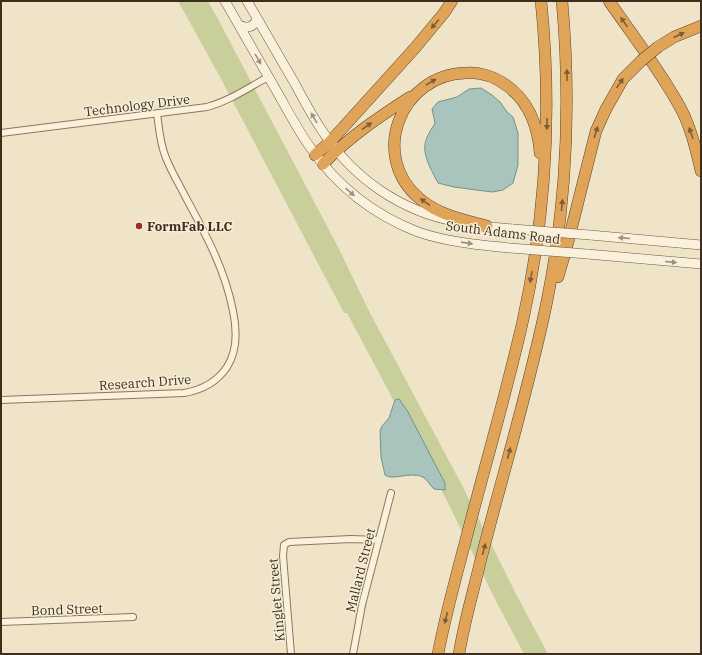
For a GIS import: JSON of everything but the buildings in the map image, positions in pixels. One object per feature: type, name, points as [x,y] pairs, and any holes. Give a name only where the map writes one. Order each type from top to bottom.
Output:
[{"type":"highway","points":[[323,164],[333,146],[444,13],[452,1]]},
{"type":"highway","points":[[438,654],[449,602],[522,322],[535,256],[546,149],[547,103],[542,1]]},
{"type":"highway","points":[[542,326],[556,253],[564,188],[567,102],[566,53],[562,1]]},
{"type":"highway","points":[[609,1],[681,108],[691,134],[701,171]]},
{"type":"highway","points":[[459,654],[490,524],[542,326],[566,250],[596,131],[615,90],[623,79],[641,61],[658,47],[674,37],[701,26]]},
{"type":"highway","points":[[316,155],[358,132],[436,79],[450,74],[464,72],[486,75],[498,79],[509,87],[519,96],[528,108],[536,129],[539,144],[542,197]]},
{"type":"highway","points":[[417,92],[411,98],[403,111],[395,132],[394,146],[396,160],[404,180],[420,200],[434,208],[452,217],[487,226]]},
{"type":"main road","name":"South Adams Road","points":[[225,1],[299,131],[316,155],[339,182],[359,199],[384,216],[422,233],[448,240],[510,248],[701,264]]},
{"type":"main road","name":"South Adams Road","points":[[247,1],[312,114],[333,146],[350,166],[370,184],[396,201],[432,216],[452,221],[513,229],[701,245]]},
{"type":"main road","points":[[239,25],[245,28],[252,26],[257,19]]},
{"type":"street","name":"Technology Drive","points":[[1,133],[216,105],[268,77]]},
{"type":"street","name":"Research Drive","points":[[1,400],[184,393],[198,390],[214,381],[220,376],[228,365],[234,352],[236,336],[230,294],[216,256],[166,159],[160,136],[157,113]]},
{"type":"street","name":"Mallard Street","points":[[353,654],[362,605],[391,493]]},
{"type":"street","name":"Kinglet Street","points":[[291,654],[283,556],[284,545],[290,542],[351,539],[379,540]]},
{"type":"street","name":"Bond Street","points":[[1,622],[133,617]]},
{"type":"green space","points":[[178,1],[208,1],[338,247],[369,311],[464,489],[515,592],[548,654],[524,654],[446,499],[347,313],[344,313],[220,77]]},
{"type":"water","points":[[481,88],[500,102],[507,112],[513,117],[518,133],[518,165],[513,183],[503,190],[492,192],[454,187],[438,183],[430,168],[425,151],[426,140],[435,123],[432,109],[438,102],[457,97],[469,89]]},
{"type":"water","points":[[399,399],[408,412],[445,483],[445,490],[434,489],[425,478],[418,475],[388,477],[385,475],[381,457],[380,431],[382,426],[389,418],[395,400]]},
{"type":"place","name":"FormFab LLC","points":[[139,226]]}]
